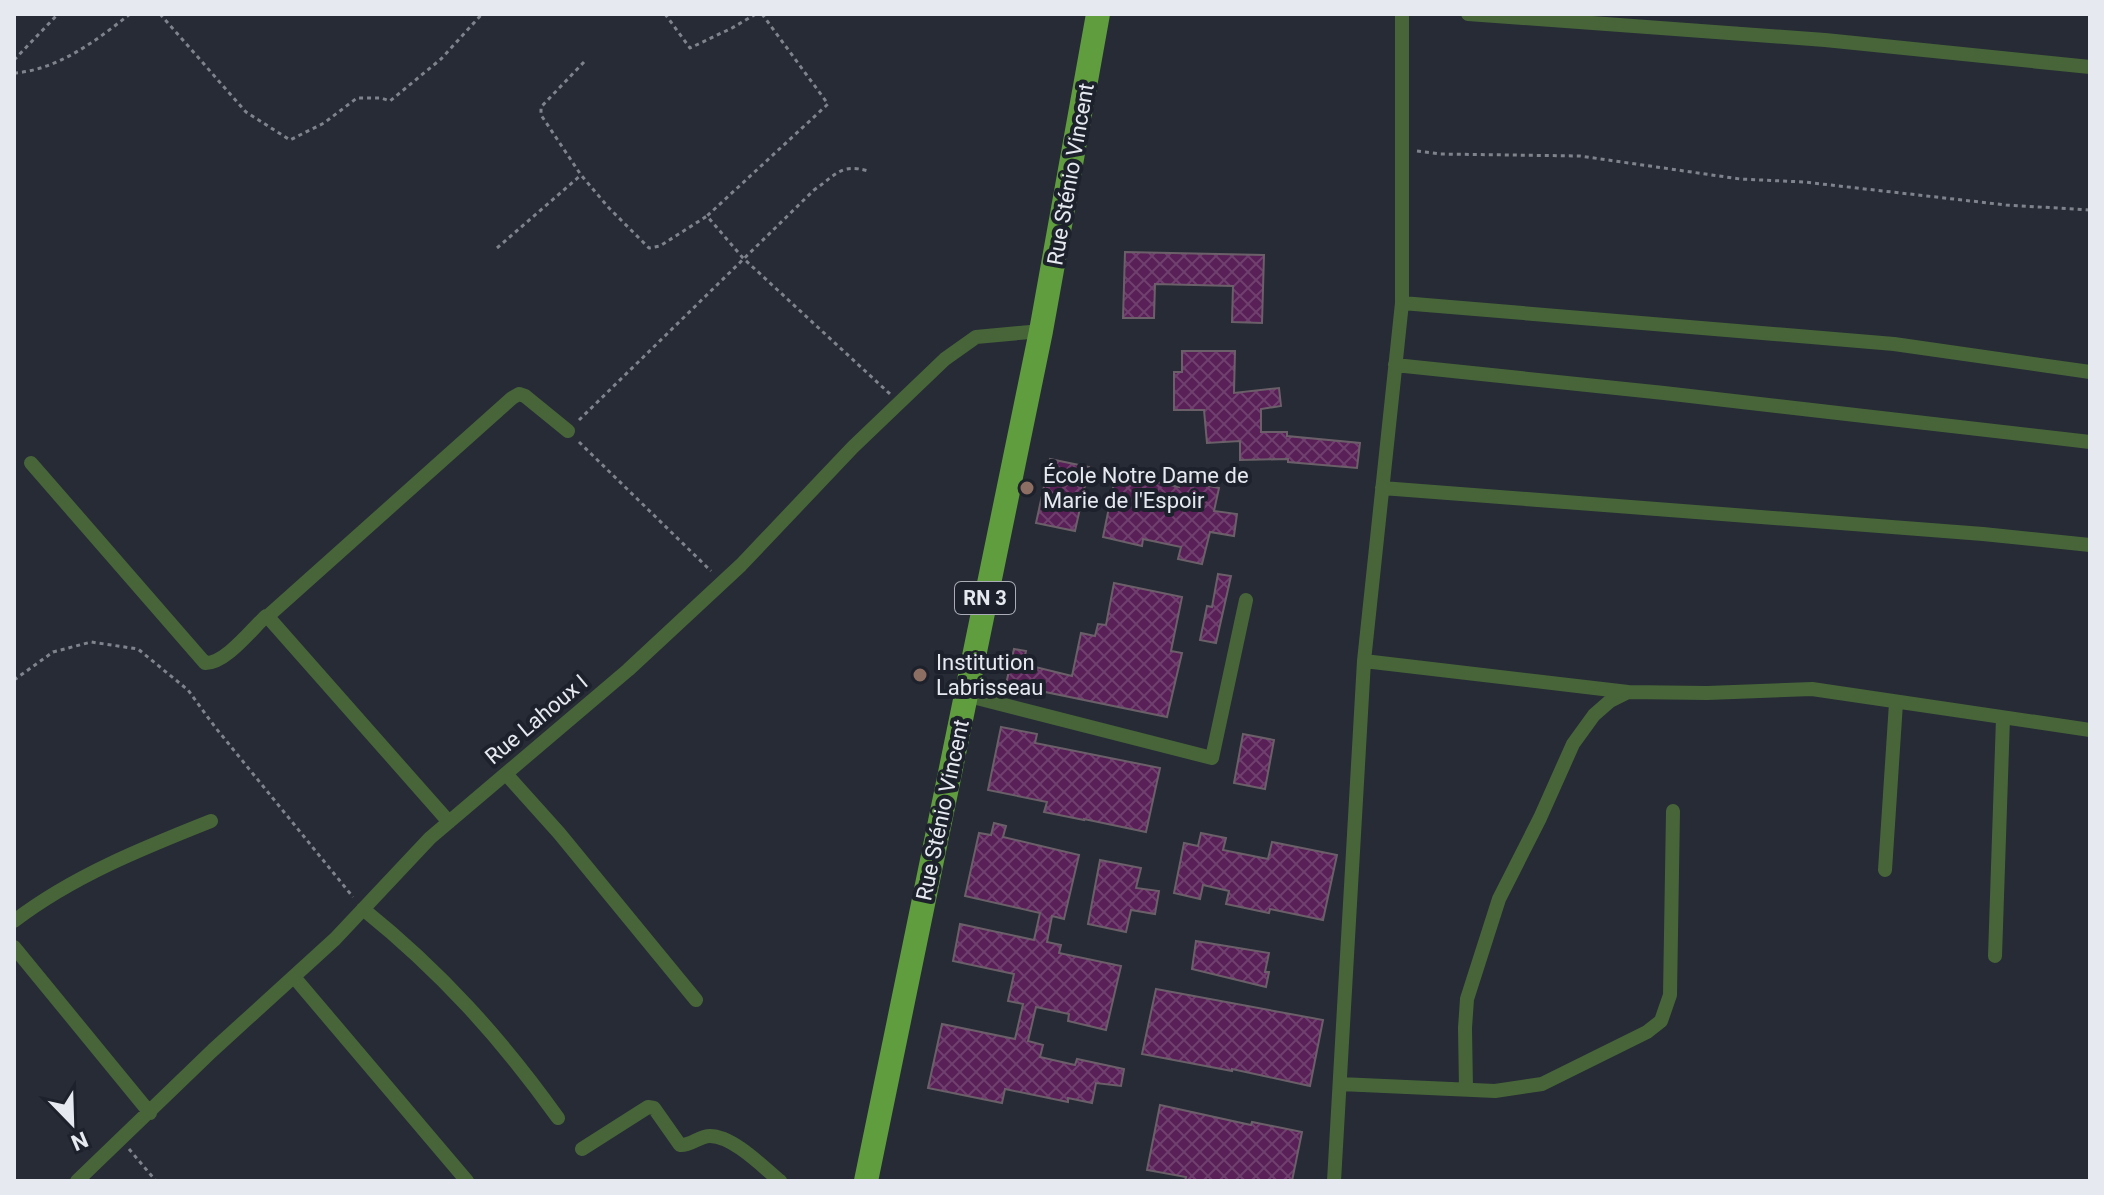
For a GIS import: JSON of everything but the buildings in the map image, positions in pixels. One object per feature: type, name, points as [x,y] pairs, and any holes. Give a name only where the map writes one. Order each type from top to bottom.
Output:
[{"type":"main road","name":"Rue Sténio Vincent","points":[[866,1181],[1041,331],[1098,14]]},
{"type":"street","points":[[1334,1181],[1364,661],[1402,303],[1402,14]]},
{"type":"street","points":[[1468,14],[1825,40],[2090,67]]},
{"type":"street","points":[[1402,303],[1894,344],[2090,372]]},
{"type":"street","name":"Rue Lahoux I","points":[[77,1181],[213,1050],[335,939],[430,838],[628,670],[722,582],[853,447],[945,359],[976,337],[1041,331]]},
{"type":"street","points":[[1395,365],[2090,442]]},
{"type":"street","points":[[31,463],[205,663],[210,664],[222,659],[512,398],[519,394],[525,396],[568,431]]},
{"type":"street","points":[[1382,488],[2090,545]]},
{"type":"street","points":[[965,695],[1212,758],[1246,600]]},
{"type":"street","points":[[268,616],[449,822]]},
{"type":"street","points":[[1364,661],[1628,692],[1812,689],[2090,730]]},
{"type":"street","points":[[1466,1089],[1467,999],[1499,899],[1573,744],[1594,715],[1610,701],[1628,692]]},
{"type":"street","points":[[1885,870],[1896,703]]},
{"type":"street","points":[[1995,956],[2003,718]]},
{"type":"street","points":[[506,774],[559,833],[696,1000]]},
{"type":"street","points":[[1340,1084],[1495,1091],[1542,1084],[1639,1037],[1661,1021],[1670,995],[1673,811]]},
{"type":"street","points":[[14,921],[56,893],[123,856],[211,821]]},
{"type":"street","points":[[363,909],[399,938],[475,1012],[558,1118]]},
{"type":"street","points":[[14,947],[150,1113]]},
{"type":"street","points":[[294,977],[467,1181]]},
{"type":"street","points":[[582,1149],[648,1107],[654,1108],[680,1145],[712,1136],[728,1140],[780,1181]]},
{"type":"path","points":[[14,60],[58,14]]},
{"type":"path","points":[[14,73],[59,62],[130,14]]},
{"type":"path","points":[[160,14],[246,112],[290,140],[324,123],[357,98],[390,101],[441,59],[482,14]]},
{"type":"path","points":[[665,14],[690,48],[756,14]]},
{"type":"path","points":[[584,62],[541,107],[541,115],[581,175],[609,208],[649,248],[660,246],[707,216],[828,104],[762,14]]},
{"type":"path","points":[[1402,148],[1440,154],[1580,156],[1740,179],[1804,182],[2006,205],[2090,210]]},
{"type":"path","points":[[722,582],[568,431],[814,190],[846,167],[868,171]]},
{"type":"path","points":[[497,248],[581,175]]},
{"type":"path","points":[[707,216],[743,258],[899,403]]},
{"type":"path","points":[[14,680],[53,652],[91,642],[138,649],[188,690],[363,909]]},
{"type":"path","points":[[122,1140],[156,1181]]},
{"type":"place","name":"École Notre Dame de Marie de l'Espoir","points":[[1027,488]]},
{"type":"place","name":"Institution Labrisseau","points":[[920,675]]}]
